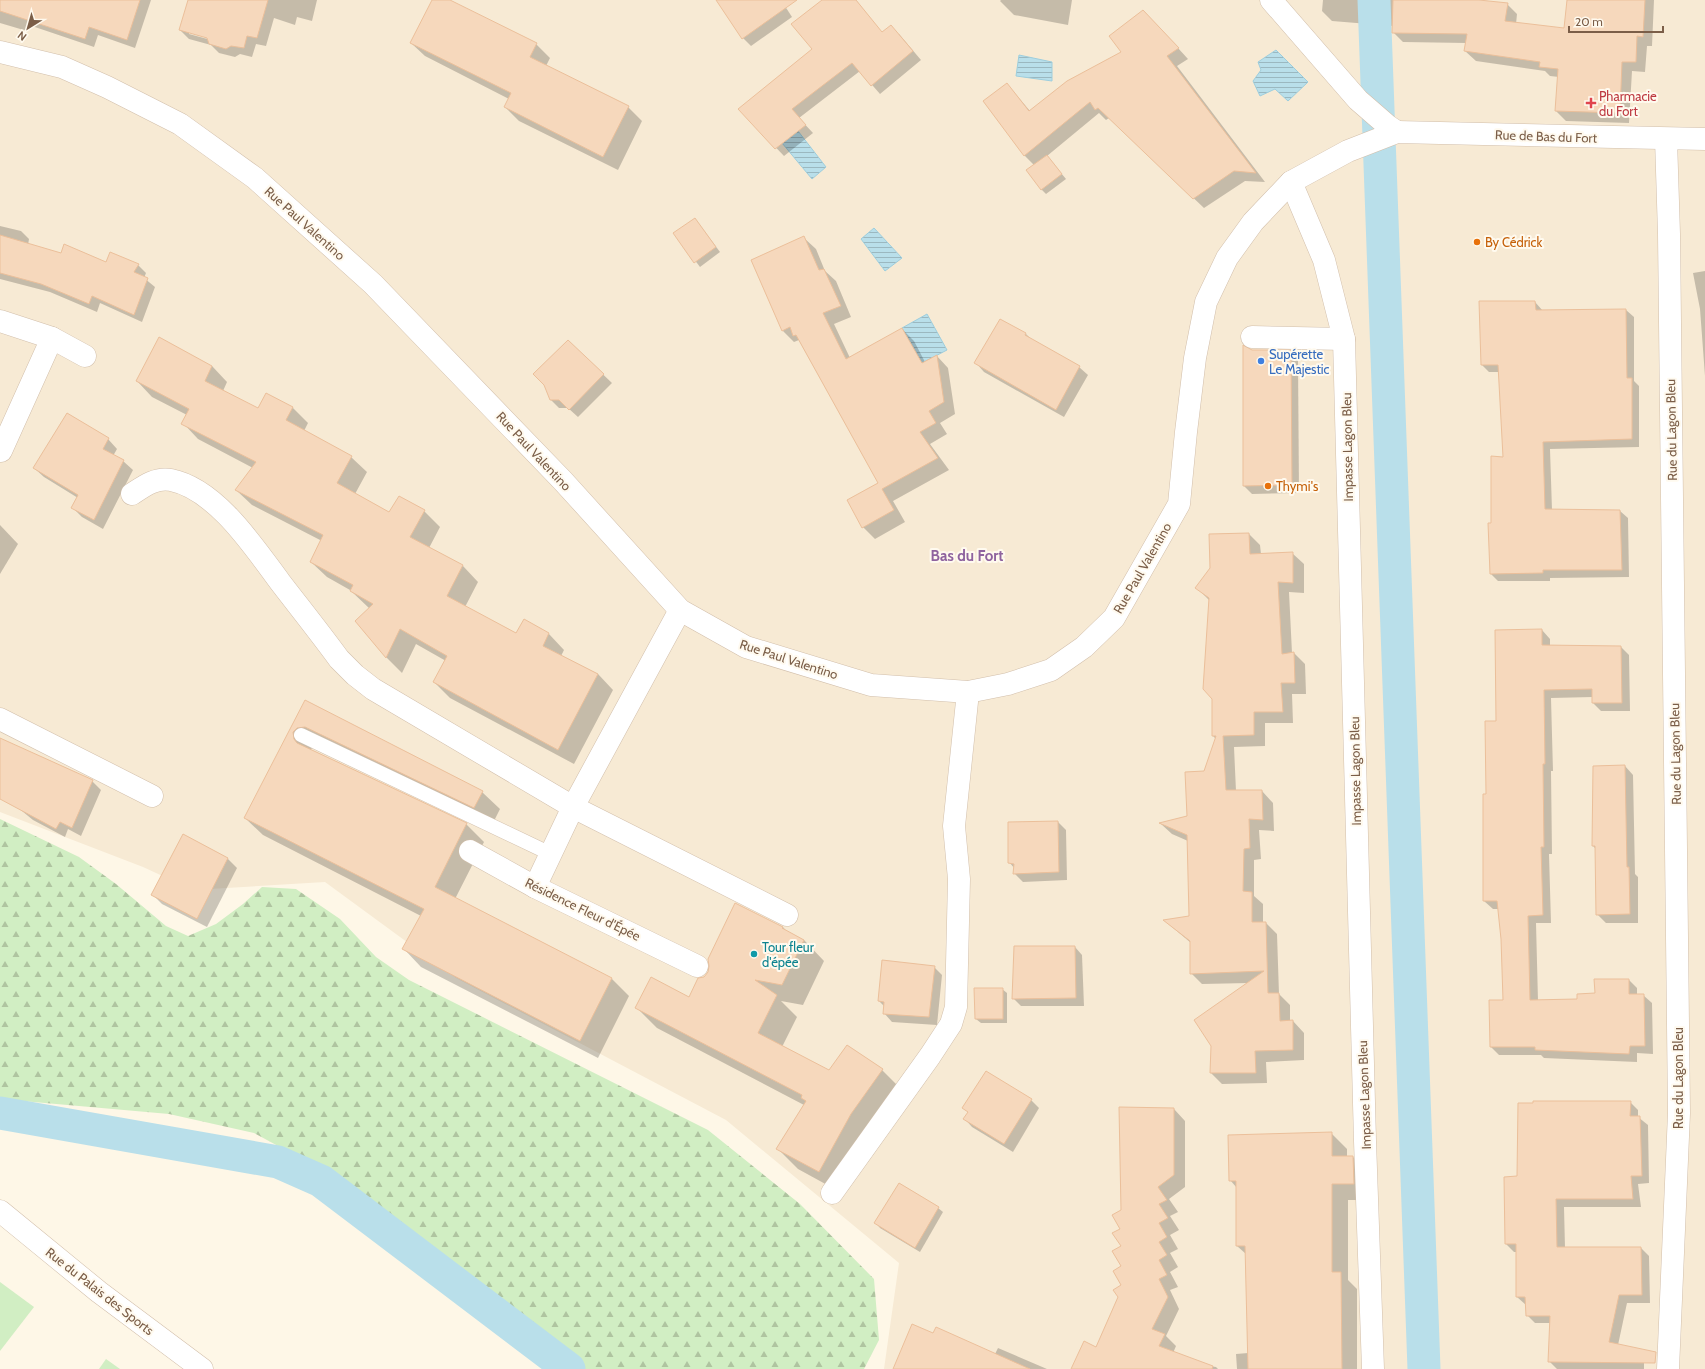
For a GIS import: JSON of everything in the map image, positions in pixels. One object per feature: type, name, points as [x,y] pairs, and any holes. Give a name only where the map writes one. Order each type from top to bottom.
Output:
[{"type":"street","points":[[1271,0],[1358,100],[1391,131]]},
{"type":"street","name":"Rue Paul Valentino","points":[[0,52],[62,67],[107,87],[180,124],[255,178],[374,284],[563,480],[680,610],[746,647],[871,685],[968,692],[1008,684],[1051,670],[1084,647],[1114,618],[1179,504],[1195,358],[1206,302],[1227,258],[1253,222],[1291,182],[1348,151],[1391,131]]},
{"type":"street","name":"Rue de Bas du Fort","points":[[1391,131],[1705,139]]},
{"type":"street","name":"Rue du Lagon Bleu","points":[[1666,139],[1669,234],[1678,1113],[1668,1369]]},
{"type":"street","name":"Impasse Lagon Bleu","points":[[1291,182],[1324,260],[1344,339],[1365,1141],[1373,1369]]},
{"type":"street","points":[[0,321],[52,338],[86,356]]},
{"type":"street","points":[[1252,337],[1344,339]]},
{"type":"street","points":[[1,451],[52,338]]},
{"type":"street","points":[[132,494],[153,481],[170,479],[192,488],[212,502],[237,525],[340,659],[355,675],[373,688],[573,807],[787,915]]},
{"type":"street","points":[[535,886],[573,807],[680,610]]},
{"type":"street","points":[[832,1193],[930,1056],[951,1024],[956,1007],[959,879],[954,826],[968,692]]},
{"type":"street","points":[[0,719],[152,796]]},
{"type":"street","name":"Résidence Fleur d'Épée","points":[[470,851],[535,886],[697,966]]},
{"type":"street","name":"Rue du Palais des Sports","points":[[0,1211],[99,1292],[202,1369]]},
{"type":"lane","points":[[301,735],[551,854]]},
{"type":"shaded area","points":[[0,0],[1705,0],[1705,1369],[884,1369],[899,1263],[726,1120],[456,978],[325,882],[193,890],[143,867],[0,812]]},
{"type":"green space","points":[[0,819],[79,857],[116,884],[166,926],[188,936],[216,924],[243,904],[262,887],[296,889],[340,919],[376,957],[409,980],[708,1130],[800,1204],[874,1279],[879,1340],[864,1369],[575,1369],[304,1160],[254,1133],[169,1114],[0,1099]]},
{"type":"green space","points":[[0,1282],[34,1307],[0,1351]]},
{"type":"green space","points":[[106,1359],[120,1369],[99,1369]]},
{"type":"water","points":[[1276,50],[1308,82],[1288,101],[1275,89],[1260,96],[1253,81],[1261,70],[1258,62]]},
{"type":"water","points":[[1019,55],[1052,62],[1052,81],[1016,76]]},
{"type":"water","points":[[798,131],[826,167],[812,179],[782,143]]},
{"type":"water","points":[[874,228],[902,258],[885,271],[861,239]]},
{"type":"water","points":[[927,314],[947,350],[922,363],[902,328]]},
{"type":"building","points":[[0,0],[140,0],[127,40],[89,27],[85,39],[0,11]]},
{"type":"building","points":[[188,0],[268,0],[257,38],[247,36],[244,48],[231,46],[226,49],[209,44],[207,38],[179,30]]},
{"type":"building","points":[[432,0],[450,0],[537,43],[530,57],[629,106],[603,157],[504,107],[511,93],[410,43]]},
{"type":"building","points":[[716,0],[797,0],[742,39]]},
{"type":"building","points":[[822,0],[856,0],[882,32],[891,25],[913,51],[871,86],[852,63],[792,109],[806,125],[775,149],[738,109],[812,49],[791,24]]},
{"type":"building","points":[[1393,0],[1479,0],[1508,3],[1505,21],[1564,28],[1567,0],[1645,0],[1643,37],[1637,36],[1636,62],[1622,62],[1620,113],[1555,111],[1558,69],[1539,67],[1540,62],[1464,51],[1467,34],[1392,33]]},
{"type":"building","points":[[1143,10],[1179,48],[1167,56],[1256,173],[1234,171],[1193,199],[1098,108],[1095,110],[1090,102],[1024,156],[983,101],[1007,83],[1029,111],[1067,81],[1121,52],[1109,36]]},
{"type":"building","points":[[1047,155],[1062,174],[1041,190],[1026,170]]},
{"type":"building","points":[[695,218],[716,247],[694,263],[673,233]]},
{"type":"building","points":[[0,235],[61,253],[64,244],[106,262],[110,252],[139,264],[134,272],[148,278],[134,315],[92,296],[89,304],[41,284],[0,273]]},
{"type":"building","points":[[804,236],[819,270],[824,269],[841,306],[823,313],[846,359],[902,328],[922,363],[937,355],[944,402],[929,411],[936,423],[920,432],[938,458],[882,489],[894,510],[862,528],[847,500],[878,483],[796,335],[793,336],[790,327],[782,331],[751,260]]},
{"type":"building","points":[[1479,301],[1535,301],[1536,310],[1626,309],[1627,378],[1632,378],[1632,439],[1543,442],[1545,509],[1620,510],[1622,570],[1543,570],[1543,573],[1490,574],[1488,523],[1491,523],[1491,456],[1503,457],[1498,365],[1481,365]]},
{"type":"building","points":[[1000,319],[1080,366],[1056,410],[974,363]]},
{"type":"building","points":[[159,337],[212,366],[205,381],[258,408],[266,393],[293,407],[286,420],[352,456],[337,483],[389,512],[399,496],[425,510],[410,537],[463,565],[447,596],[516,633],[524,619],[549,633],[543,646],[598,674],[558,750],[433,682],[447,656],[400,629],[386,658],[355,621],[373,604],[350,591],[353,585],[310,562],[323,535],[235,490],[256,462],[181,424],[189,409],[136,381]]},
{"type":"building","points":[[568,340],[604,374],[569,410],[559,400],[550,400],[544,385],[533,374]]},
{"type":"building","points":[[1243,345],[1252,350],[1291,350],[1292,485],[1243,486]]},
{"type":"building","points":[[67,413],[109,438],[103,449],[124,460],[94,520],[71,508],[78,495],[33,468]]},
{"type":"building","points":[[1249,533],[1250,554],[1293,552],[1293,583],[1278,582],[1282,654],[1294,652],[1295,683],[1281,683],[1283,712],[1254,712],[1254,735],[1223,736],[1226,790],[1262,790],[1263,820],[1249,819],[1250,848],[1244,849],[1243,891],[1252,892],[1252,922],[1266,922],[1268,993],[1279,993],[1280,1021],[1293,1020],[1293,1050],[1255,1051],[1256,1073],[1210,1073],[1211,1046],[1194,1020],[1264,971],[1190,974],[1190,941],[1163,920],[1189,916],[1187,835],[1159,823],[1187,816],[1185,772],[1204,771],[1216,736],[1212,736],[1212,699],[1203,689],[1209,598],[1195,588],[1210,568],[1209,534]]},
{"type":"building","points":[[1542,629],[1542,645],[1621,646],[1622,703],[1592,703],[1592,689],[1544,690],[1544,847],[1541,847],[1543,915],[1528,916],[1530,1000],[1577,999],[1577,994],[1595,993],[1594,979],[1629,979],[1629,994],[1644,994],[1645,1046],[1630,1046],[1629,1054],[1535,1050],[1535,1047],[1490,1047],[1489,1000],[1503,1000],[1501,939],[1497,901],[1483,901],[1483,794],[1486,794],[1485,721],[1496,721],[1495,630]]},
{"type":"building","points":[[305,700],[483,791],[474,808],[305,727],[297,728],[293,732],[294,739],[297,743],[467,823],[435,887],[612,978],[580,1041],[402,949],[424,909],[244,818]]},
{"type":"building","points":[[0,738],[93,780],[72,828],[60,822],[56,829],[0,799]]},
{"type":"building","points":[[1625,765],[1627,867],[1629,867],[1630,914],[1596,915],[1595,846],[1592,846],[1593,766]]},
{"type":"building","points":[[1058,821],[1059,872],[1013,874],[1014,864],[1008,863],[1008,822]]},
{"type":"building","points":[[183,834],[228,858],[197,919],[151,895]]},
{"type":"building","points":[[735,903],[783,927],[782,928],[804,940],[782,985],[755,980],[777,995],[758,1033],[829,1070],[847,1045],[883,1069],[851,1114],[819,1172],[776,1149],[806,1101],[801,1098],[802,1095],[635,1008],[651,977],[689,997],[698,978],[704,977],[708,972],[708,959]]},
{"type":"building","points":[[1014,946],[1075,946],[1076,998],[1012,999]]},
{"type":"building","points":[[882,960],[935,966],[929,1017],[883,1014],[884,1002],[878,1001]]},
{"type":"building","points":[[974,988],[1003,988],[1003,1019],[975,1019]]},
{"type":"building","points":[[986,1071],[1032,1099],[1004,1144],[963,1119],[968,1112],[962,1108]]},
{"type":"building","points":[[1533,1101],[1631,1101],[1630,1116],[1640,1116],[1642,1176],[1631,1176],[1633,1199],[1556,1199],[1557,1247],[1641,1247],[1642,1295],[1619,1295],[1609,1342],[1656,1352],[1655,1363],[1548,1362],[1550,1316],[1526,1316],[1525,1297],[1516,1297],[1516,1244],[1505,1244],[1504,1177],[1517,1176],[1518,1103],[1533,1103]]},
{"type":"building","points":[[1119,1107],[1174,1108],[1174,1175],[1158,1187],[1167,1200],[1159,1204],[1168,1218],[1159,1223],[1167,1237],[1159,1242],[1167,1255],[1159,1260],[1167,1275],[1159,1279],[1168,1297],[1152,1329],[1165,1334],[1159,1346],[1213,1366],[1212,1369],[1071,1369],[1084,1341],[1096,1347],[1118,1297],[1113,1290],[1121,1285],[1113,1271],[1121,1266],[1112,1251],[1121,1246],[1112,1233],[1120,1229],[1112,1215],[1121,1210]]},
{"type":"building","points":[[1332,1132],[1332,1156],[1353,1156],[1354,1184],[1332,1184],[1332,1272],[1341,1272],[1342,1369],[1248,1369],[1245,1246],[1236,1246],[1236,1181],[1229,1181],[1228,1135]]},
{"type":"building","points":[[899,1183],[939,1207],[915,1248],[874,1223]]},
{"type":"building","points":[[912,1324],[933,1333],[936,1327],[1030,1369],[893,1369]]},
{"type":"waterway","points":[[1374,0],[1424,1369]]},
{"type":"waterway","points":[[0,1113],[278,1162],[321,1181],[569,1369]]},
{"type":"place","name":"Pharmacie du Fort","points":[[1591,103]]},
{"type":"place","name":"By Cédrick","points":[[1477,242]]},
{"type":"place","name":"Supérette Le Majestic","points":[[1261,361]]},
{"type":"place","name":"Thymi's","points":[[1268,486]]},
{"type":"place","name":"Tour fleur d'épée","points":[[754,954]]},
{"type":"district","name":"Bas du Fort","points":[[967,556]]}]
